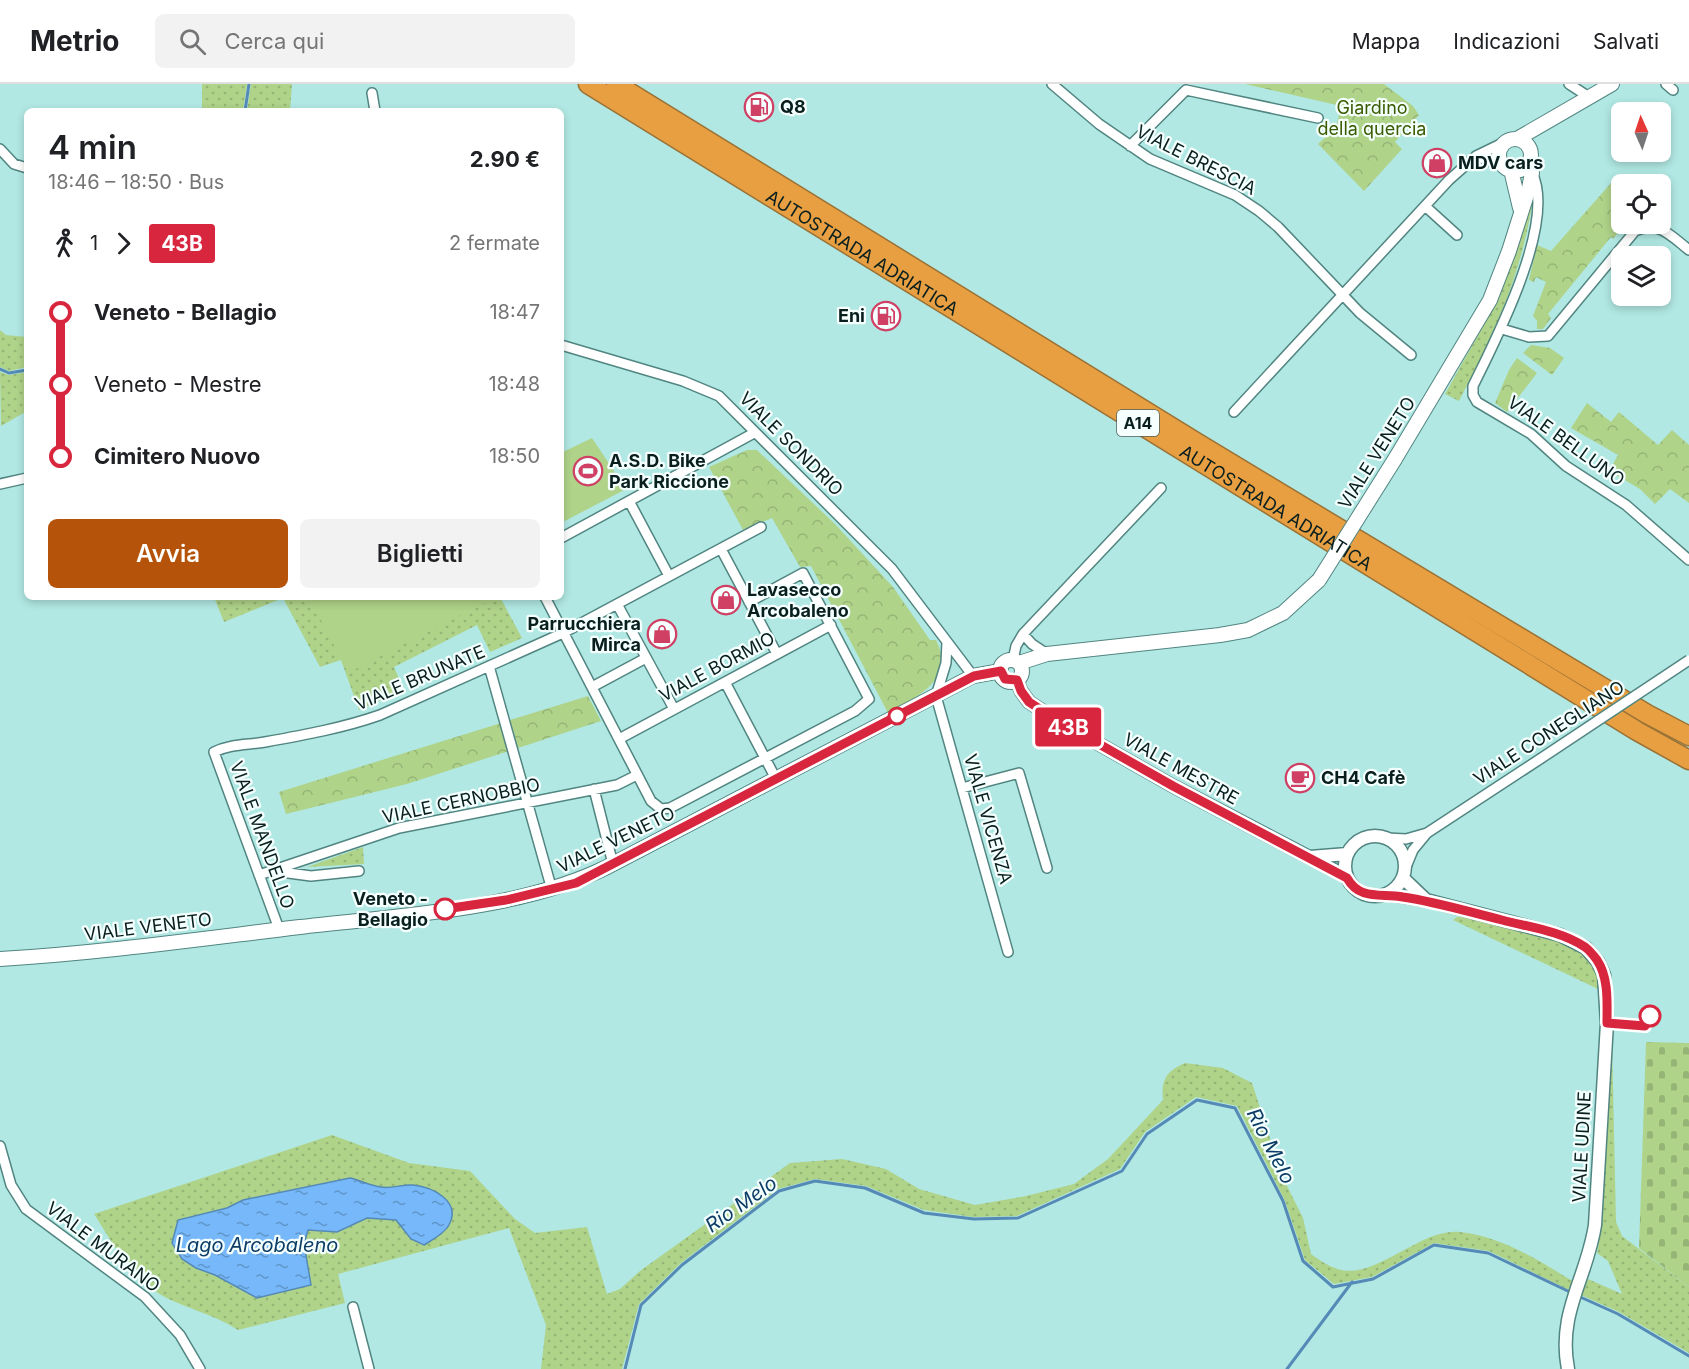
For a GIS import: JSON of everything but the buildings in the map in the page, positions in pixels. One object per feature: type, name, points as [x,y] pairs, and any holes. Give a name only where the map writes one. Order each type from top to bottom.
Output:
[{"type":"highway","name":"AUTOSTRADA ADRIATICA","points":[[588,84],[1637,731],[1689,760]]},
{"type":"highway","name":"AUTOSTRADA ADRIATICA","points":[[616,84],[1199,444],[1637,708],[1689,736]]},
{"type":"main road","name":"VIALE VENETO","points":[[1511,141],[1612,84]]},
{"type":"main road","name":"VIALE VENETO","points":[[0,959],[64,956],[412,914],[506,900],[552,890],[576,883],[974,676],[1001,671],[1005,663],[1047,654],[1220,636],[1248,630],[1283,614],[1319,580],[1490,300],[1509,251],[1520,210],[1534,192],[1531,163],[1538,139],[1557,115]]},
{"type":"main road","points":[[1509,172],[1524,168],[1531,163],[1527,145],[1511,141],[1499,151],[1509,172],[1534,192]]},
{"type":"main road","name":"VIALE VENETO","points":[[1509,172],[1520,210]]},
{"type":"main road","name":"VIALE VENETO","points":[[1016,662],[1022,672],[1017,680]]},
{"type":"main road","points":[[1001,671],[1005,679],[1017,680]]},
{"type":"street","name":"VIALE BRESCIA","points":[[1052,84],[1130,146],[1150,159],[1235,195],[1259,211],[1278,226],[1344,296],[1411,355]]},
{"type":"street","points":[[1569,84],[1589,97]]},
{"type":"street","points":[[1130,146],[1186,90],[1318,118]]},
{"type":"street","points":[[372,93],[374,108]]},
{"type":"street","name":"VIALE VENETO","points":[[1234,412],[1344,296],[1456,172],[1476,156],[1511,141]]},
{"type":"street","points":[[0,149],[14,165],[24,167]]},
{"type":"street","points":[[1476,156],[1509,172]]},
{"type":"street","name":"VIALE BELLUNO","points":[[1534,192],[1537,218],[1522,274],[1502,329],[1473,386],[1473,395],[1477,402],[1531,434],[1566,466],[1626,505],[1689,560]]},
{"type":"street","points":[[1425,206],[1457,235]]},
{"type":"street","points":[[1502,329],[1529,337],[1548,336],[1635,231],[1643,227],[1661,228],[1689,250]]},
{"type":"street","name":"VIALE SONDRIO","points":[[564,346],[683,381],[719,396],[892,569],[974,676]]},
{"type":"street","points":[[564,535],[754,433]]},
{"type":"street","points":[[0,484],[24,479]]},
{"type":"street","name":"VIALE VENETO","points":[[1016,662],[1016,646],[1023,634],[1161,488]]},
{"type":"street","points":[[629,501],[669,576]]},
{"type":"street","name":"VIALE BRUNATE","points":[[214,752],[225,746],[263,742],[349,725],[380,715],[564,633],[761,527]]},
{"type":"street","points":[[721,549],[777,654]]},
{"type":"street","points":[[547,600],[651,801],[661,809],[670,808],[855,711],[869,699],[803,573],[749,602]]},
{"type":"street","points":[[617,604],[674,709]]},
{"type":"street","name":"VIALE BORMIO","points":[[619,739],[831,625]]},
{"type":"street","points":[[1023,634],[1032,644],[1047,654]]},
{"type":"street","points":[[936,696],[946,663],[947,642]]},
{"type":"street","points":[[592,687],[646,658]]},
{"type":"street","name":"VIALE CONEGLIANO","points":[[1387,838],[1406,839],[1427,833],[1689,660]]},
{"type":"street","points":[[489,666],[552,890]]},
{"type":"street","name":"VIALE MESTRE","points":[[1017,680],[1029,702],[1055,719],[1173,786],[1347,878],[1363,894],[1375,896],[1387,894],[1426,900],[1560,935],[1586,948],[1598,962],[1604,975],[1607,1000]]},
{"type":"street","points":[[725,682],[776,778]]},
{"type":"street","name":"VIALE VICENZA","points":[[936,696],[1008,952]]},
{"type":"street","name":"VIALE MANDELLO","points":[[214,752],[279,930]]},
{"type":"street","points":[[962,788],[1020,773],[1047,868]]},
{"type":"street","name":"VIALE CERNOBBIO","points":[[259,875],[399,828],[617,785],[637,775]]},
{"type":"street","points":[[594,789],[613,864]]},
{"type":"street","name":"VIALE CONEGLIANO","points":[[1404,872],[1413,850],[1427,833]]},
{"type":"street","points":[[1347,878],[1345,866],[1347,854],[1354,844],[1364,838],[1376,836],[1387,838]]},
{"type":"street","name":"VIALE MESTRE","points":[[1387,838],[1401,850],[1404,872],[1426,900]]},
{"type":"street","points":[[1309,858],[1347,854]]},
{"type":"street","points":[[279,868],[281,872],[311,876],[358,871]]},
{"type":"street","points":[[1387,894],[1396,888],[1404,872]]},
{"type":"street","name":"VIALE UDINE","points":[[1568,1369],[1565,1353],[1565,1325],[1581,1279],[1595,1225],[1607,1000]]},
{"type":"street","name":"VIALE MURANO","points":[[0,1146],[11,1185],[26,1209],[145,1297],[180,1335],[200,1369]]},
{"type":"street","points":[[353,1307],[369,1369]]},
{"type":"green space","points":[[202,84],[247,84],[243,108],[202,108]]},
{"type":"green space","points":[[251,84],[292,84],[290,108],[247,108]]},
{"type":"green space","name":"Giardino della quercia","points":[[1245,84],[1384,84],[1413,106],[1419,115],[1395,142],[1402,149],[1364,191],[1318,144],[1336,128],[1341,106]]},
{"type":"green space","points":[[1611,183],[1611,234],[1617,234],[1613,239],[1611,237],[1548,314],[1551,318],[1543,329],[1537,329],[1537,321],[1533,316],[1546,282],[1536,277],[1534,282],[1529,280],[1537,245],[1551,251]]},
{"type":"green space","points":[[1529,194],[1533,201],[1513,281],[1495,328],[1459,401],[1445,394],[1500,296],[1518,243]]},
{"type":"green space","points":[[0,330],[6,335],[24,337],[24,368],[9,371],[0,367]]},
{"type":"green space","points":[[1531,345],[1550,348],[1564,358],[1552,375],[1523,353]]},
{"type":"green space","points":[[1517,358],[1537,373],[1507,412],[1495,403],[1509,370]]},
{"type":"green space","points":[[0,372],[9,375],[24,372],[24,413],[1,426]]},
{"type":"green space","points":[[1587,403],[1611,422],[1619,412],[1658,445],[1672,430],[1689,445],[1689,503],[1670,489],[1655,504],[1640,489],[1609,471],[1618,455],[1571,428]]},
{"type":"green space","name":"A.S.D. Bike Park Riccione","points":[[592,438],[626,489],[564,521],[564,452]]},
{"type":"green space","points":[[747,450],[757,450],[835,524],[893,587],[930,640],[936,640],[941,654],[941,666],[937,676],[930,686],[911,700],[888,713],[811,566],[800,567],[772,518],[743,530],[709,467]]},
{"type":"green space","points":[[215,600],[278,600],[224,622]]},
{"type":"green space","points":[[284,600],[502,600],[522,638],[490,652],[477,625],[394,667],[404,690],[359,710],[341,660],[320,667]]},
{"type":"green space","points":[[311,600],[490,600],[348,673]]},
{"type":"green space","points":[[588,696],[601,721],[518,748],[510,720]]},
{"type":"green space","points":[[501,723],[509,751],[407,784],[286,814],[279,792]]},
{"type":"green space","points":[[363,847],[364,864],[307,867]]},
{"type":"green space","points":[[1457,917],[1516,928],[1564,943],[1590,961],[1597,974],[1598,989],[1453,920]]},
{"type":"green space","points":[[1612,1041],[1616,1222],[1622,1236],[1689,1287],[1689,1353],[1619,1312],[1581,1295],[1588,1279],[1622,1294],[1608,1261],[1597,1253],[1602,1221]]},
{"type":"green space","points":[[1646,1042],[1689,1043],[1689,1287],[1639,1248]]},
{"type":"green space","points":[[1185,1063],[1223,1068],[1252,1083],[1283,1178],[1303,1218],[1311,1254],[1325,1264],[1349,1271],[1365,1268],[1429,1238],[1445,1233],[1460,1232],[1491,1239],[1533,1258],[1574,1282],[1571,1291],[1489,1251],[1434,1243],[1372,1277],[1334,1284],[1305,1260],[1285,1201],[1237,1106],[1196,1097],[1145,1132],[1120,1169],[1017,1216],[973,1217],[924,1210],[866,1186],[815,1179],[778,1189],[681,1263],[639,1304],[622,1369],[541,1369],[546,1325],[509,1228],[338,1274],[345,1303],[238,1330],[218,1319],[167,1298],[138,1277],[94,1214],[332,1135],[409,1163],[470,1171],[515,1219],[535,1233],[587,1227],[607,1294],[620,1289],[640,1271],[790,1163],[842,1159],[886,1169],[919,1189],[975,1205],[1074,1184],[1108,1159],[1163,1100],[1166,1077],[1173,1069]],"holes":[[[350,1178],[383,1187],[424,1187],[447,1200],[411,1239],[396,1220],[367,1218],[337,1232],[308,1230],[304,1244],[257,1298],[215,1275],[196,1268],[179,1220],[227,1208],[243,1200]]]},
{"type":"water","name":"Lago Arcobaleno","points":[[350,1178],[377,1186],[413,1185],[436,1192],[448,1202],[452,1209],[449,1225],[441,1234],[424,1245],[411,1239],[396,1220],[367,1218],[337,1232],[308,1230],[304,1244],[311,1285],[257,1298],[182,1259],[172,1243],[178,1220],[227,1208],[243,1200]]},
{"type":"waterway","points":[[245,108],[249,84]]},
{"type":"waterway","points":[[0,369],[9,373],[24,370]]},
{"type":"waterway","name":"Rio Melo","points":[[625,1369],[641,1305],[682,1265],[779,1191],[815,1181],[865,1188],[924,1213],[974,1219],[1018,1218],[1122,1171],[1147,1134],[1197,1100],[1235,1108],[1283,1201],[1303,1261],[1333,1287],[1373,1279],[1434,1245],[1488,1253],[1572,1293]]},
{"type":"waterway","points":[[1287,1369],[1352,1282]]},
{"type":"waterway","name":"Rio Melo","points":[[1578,1296],[1618,1314],[1689,1356]]},
{"type":"bus line","name":"43B","points":[[445,909],[506,900],[576,883],[974,676],[1001,671],[1005,679],[1017,680],[1029,702],[1055,719],[1173,786],[1347,878],[1363,894],[1369,896],[1387,894],[1426,900],[1560,935],[1586,948],[1598,962],[1604,975],[1607,1023],[1645,1026],[1650,1016]]},
{"type":"place","name":"Q8","points":[[759,107]]},
{"type":"place","name":"MDV cars","points":[[1437,163]]},
{"type":"place","name":"Eni","points":[[886,316]]},
{"type":"place","name":"A.S.D. Bike Park Riccione","points":[[588,471]]},
{"type":"place","name":"Lavasecco Arcobaleno","points":[[726,600]]},
{"type":"place","name":"Parrucchiera Mirca","points":[[662,634]]},
{"type":"place","name":"CH4 Cafè","points":[[1300,778]]},
{"type":"place","name":"Veneto - Bellagio","points":[[445,909]]}]
